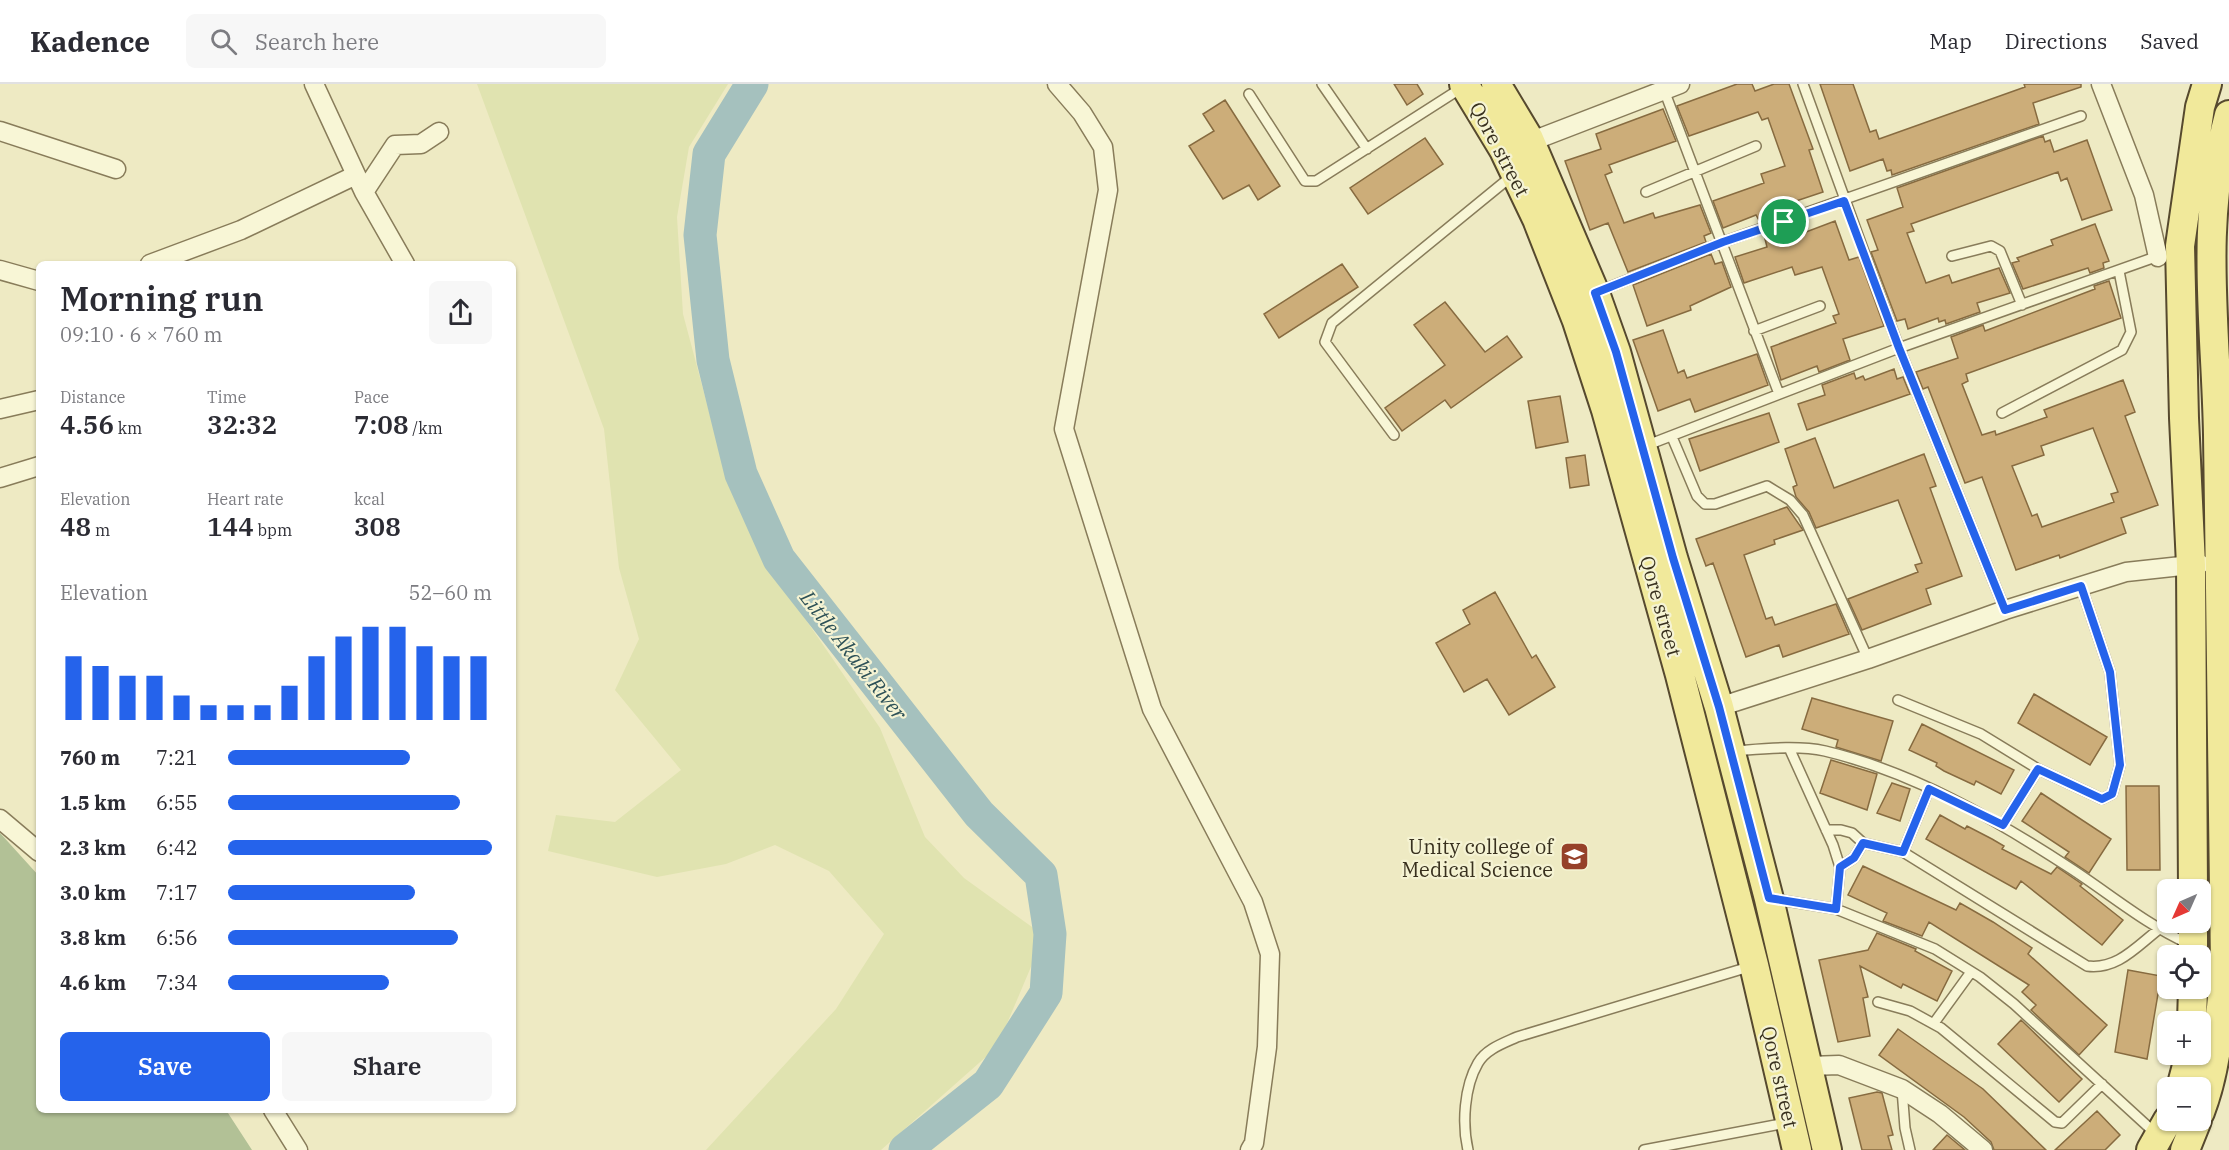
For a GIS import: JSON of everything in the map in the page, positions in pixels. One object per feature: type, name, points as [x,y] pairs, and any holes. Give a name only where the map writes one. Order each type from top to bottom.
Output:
[{"type":"main road","name":"Qore street","points":[[1496,84],[1530,139],[1595,293],[1616,352],[1719,707],[1769,898],[1827,1150]]},
{"type":"main road","points":[[2193,879],[2191,565],[2184,418],[2169,251],[2207,84]]},
{"type":"main road","name":"Qore street","points":[[1464,85],[1509,162],[1537,219],[1577,321],[1606,410],[1680,675],[1754,965],[1797,1150]]},
{"type":"main road","points":[[2211,1081],[2225,1000],[2225,562],[2220,223],[2223,140],[2229,116]]},
{"type":"main road","points":[[2185,1150],[2193,1131]]},
{"type":"street","points":[[314,84],[364,192],[403,261]]},
{"type":"street","points":[[1057,84],[1082,113],[1102,147],[1108,190],[1064,429],[1152,709],[1253,902],[1270,954],[1267,1047],[1254,1143],[1250,1150]]},
{"type":"street","points":[[2101,84],[2144,195],[2169,251]]},
{"type":"street","points":[[1509,162],[1530,139],[1540,138],[1670,86]]},
{"type":"street","points":[[0,131],[116,169]]},
{"type":"street","points":[[364,192],[395,145],[421,144],[439,132]]},
{"type":"street","points":[[158,261],[241,230],[356,175]]},
{"type":"street","points":[[0,270],[36,280]]},
{"type":"street","points":[[0,409],[36,401]]},
{"type":"street","points":[[0,478],[36,467]]},
{"type":"street","points":[[1719,707],[1868,659],[2005,610],[2126,572],[2225,562]]},
{"type":"street","points":[[0,819],[36,849]]},
{"type":"street","points":[[1809,1066],[1839,1065],[1902,1089],[1940,1114],[1983,1150]]},
{"type":"street","points":[[275,1113],[298,1150]]},
{"type":"lane","points":[[1322,84],[1367,149]]},
{"type":"lane","points":[[1803,84],[1899,348],[2005,610]]},
{"type":"lane","points":[[1249,94],[1305,181],[1316,181],[1464,85]]},
{"type":"lane","points":[[1670,86],[1695,171],[1779,394]]},
{"type":"lane","points":[[1595,293],[1723,242],[2081,116]]},
{"type":"lane","points":[[1646,192],[1756,146]]},
{"type":"lane","points":[[1394,435],[1325,342],[1332,323],[1509,162]]},
{"type":"lane","points":[[1952,256],[1991,246],[2000,251],[2022,305]]},
{"type":"lane","points":[[1643,447],[1899,348],[2119,271],[2169,251]]},
{"type":"lane","points":[[2002,413],[2122,350],[2130,332],[2119,271]]},
{"type":"lane","points":[[1754,331],[1820,306]]},
{"type":"lane","points":[[1672,437],[1697,496],[1705,504],[1715,504],[1767,486],[1790,500],[1803,515],[1868,659]]},
{"type":"lane","points":[[1898,700],[1981,734],[2038,769],[2102,799],[2112,794],[2120,765],[2110,672],[2081,586]]},
{"type":"lane","points":[[1790,750],[1840,867],[1836,909]]},
{"type":"lane","points":[[1729,751],[1823,751],[1901,776],[2003,825],[2072,869],[2157,929]]},
{"type":"lane","points":[[2003,825],[2038,769]]},
{"type":"lane","points":[[1903,852],[1929,789]]},
{"type":"lane","points":[[1826,830],[1852,833],[1863,843],[1903,852],[2087,966],[2102,968],[2115,963],[2157,931]]},
{"type":"lane","points":[[1840,867],[1854,858],[1863,843]]},
{"type":"lane","points":[[1769,898],[1836,909],[1935,949],[2014,1004],[2159,1136]]},
{"type":"lane","points":[[2168,933],[2193,941]]},
{"type":"lane","points":[[1468,1150],[1463,1128],[1470,1088],[1478,1062],[1491,1050],[1517,1037],[1754,965]]},
{"type":"lane","points":[[1934,1023],[1971,972]]},
{"type":"lane","points":[[1878,1002],[1910,1011],[1934,1023],[2055,1122],[2061,1123],[2102,1084]]},
{"type":"lane","points":[[1902,1089],[1905,1128],[1910,1150]]},
{"type":"lane","points":[[1644,1150],[1791,1122]]},
{"type":"green space","points":[[477,84],[728,84],[689,147],[677,217],[683,314],[728,483],[780,582],[880,728],[925,837],[964,878],[1039,932],[1033,962],[997,1047],[881,1150],[706,1150],[836,1009],[884,934],[829,871],[775,845],[726,864],[657,877],[548,851],[556,815],[615,822],[681,770],[615,690],[639,639],[619,568],[604,429]]},
{"type":"green space","points":[[0,833],[36,873],[36,1113],[228,1113],[252,1150],[0,1150]]},
{"type":"building","points":[[1394,84],[1417,84],[1423,94],[1407,105]]},
{"type":"building","points":[[1737,84],[1752,84],[1755,91],[1774,84],[1789,84],[1813,149],[1809,150],[1823,192],[1796,201],[1798,208],[1760,222],[1756,215],[1723,228],[1713,201],[1764,183],[1761,174],[1785,166],[1768,118],[1762,120],[1758,112],[1689,136],[1677,106]]},
{"type":"building","points":[[1820,84],[1853,84],[1870,132],[1876,130],[1879,139],[2025,87],[2024,84],[2081,84],[2081,87],[2033,103],[2039,124],[1892,175],[1891,170],[1887,171],[1883,159],[1850,171]]},
{"type":"building","points":[[1225,100],[1280,186],[1258,200],[1249,185],[1223,199],[1189,146],[1214,131],[1203,114]]},
{"type":"building","points":[[1663,109],[1676,141],[1609,165],[1612,172],[1605,175],[1624,223],[1653,213],[1655,218],[1700,205],[1711,233],[1704,236],[1706,242],[1628,272],[1608,223],[1590,230],[1565,161],[1601,149],[1596,134]]},
{"type":"building","points":[[2043,136],[2045,142],[2050,140],[2054,152],[2087,140],[2112,210],[2082,220],[2067,178],[2061,181],[2058,172],[1911,224],[1914,231],[1907,233],[1926,283],[1949,275],[1952,283],[1999,268],[2010,293],[1977,303],[1980,312],[1946,324],[1945,320],[1939,322],[1938,318],[1908,329],[1905,319],[1897,321],[1871,252],[1878,250],[1867,220],[1903,207],[1897,188]]},
{"type":"building","points":[[1425,138],[1443,164],[1368,214],[1350,188]]},
{"type":"building","points":[[1803,221],[1806,232],[1835,221],[1849,260],[1859,257],[1884,326],[1843,339],[1850,360],[1819,372],[1817,366],[1781,380],[1771,347],[1836,323],[1833,316],[1839,314],[1822,267],[1795,275],[1792,267],[1744,283],[1735,257],[1767,247],[1764,235]]},
{"type":"building","points":[[2095,224],[2109,261],[2103,263],[2104,268],[2090,273],[2088,268],[2023,289],[2012,263],[2019,261],[2017,258],[2053,245],[2051,240]]},
{"type":"building","points":[[1711,254],[1715,264],[1722,262],[1731,287],[1690,306],[1691,310],[1647,326],[1633,285]]},
{"type":"building","points":[[1342,264],[1358,287],[1279,338],[1264,314]]},
{"type":"building","points":[[2109,281],[2121,318],[1966,374],[1968,381],[1962,384],[1982,435],[1995,431],[1996,435],[2047,417],[2044,410],[2123,380],[2135,412],[2125,416],[2158,505],[2121,518],[2126,533],[2060,558],[2059,555],[2016,570],[1982,477],[1965,483],[1928,387],[1923,389],[1916,372],[1958,358],[1951,337],[1983,325],[1985,331],[2095,289],[2094,286]],"holes":[[[2093,428],[2118,492],[2111,494],[2114,502],[2042,527],[2037,514],[2032,516],[2012,466],[2044,455],[2041,446]]]},
{"type":"building","points":[[1445,302],[1485,352],[1507,336],[1522,357],[1451,408],[1445,400],[1402,431],[1385,408],[1445,365],[1414,325]]},
{"type":"building","points":[[1663,330],[1678,373],[1684,370],[1687,378],[1757,354],[1768,385],[1695,412],[1690,399],[1658,411],[1633,340]]},
{"type":"building","points":[[1894,369],[1897,379],[1903,377],[1910,394],[1807,430],[1798,404],[1825,395],[1822,385],[1854,373],[1856,379],[1863,376],[1865,380]]},
{"type":"building","points":[[1560,396],[1568,442],[1536,448],[1528,401]]},
{"type":"building","points":[[1769,413],[1779,442],[1700,471],[1689,439]]},
{"type":"building","points":[[1815,438],[1834,488],[1924,454],[1936,486],[1930,488],[1962,576],[1926,589],[1931,604],[1862,630],[1848,599],[1918,572],[1915,565],[1922,563],[1898,500],[1816,528],[1809,512],[1796,497],[1793,487],[1797,485],[1785,449]]},
{"type":"building","points":[[1585,455],[1589,485],[1570,488],[1566,458]]},
{"type":"building","points":[[1787,507],[1803,530],[1774,540],[1775,544],[1744,555],[1766,619],[1772,617],[1775,625],[1836,604],[1849,634],[1783,657],[1779,645],[1746,657],[1713,563],[1706,566],[1696,539]]},
{"type":"building","points":[[1495,592],[1532,658],[1536,655],[1555,687],[1509,715],[1487,679],[1464,692],[1436,643],[1470,624],[1463,610]]},
{"type":"building","points":[[2034,694],[2107,737],[2090,765],[2018,723]]},
{"type":"building","points":[[1812,698],[1893,721],[1881,761],[1836,747],[1838,740],[1802,729]]},
{"type":"building","points":[[1922,724],[2014,770],[2001,794],[1976,781],[1974,785],[1944,771],[1936,766],[1937,763],[1909,750]]},
{"type":"building","points":[[1831,760],[1877,774],[1867,810],[1820,793]]},
{"type":"building","points":[[1892,783],[1910,789],[1900,821],[1877,813]]},
{"type":"building","points":[[2126,786],[2159,786],[2160,870],[2127,870]]},
{"type":"building","points":[[2041,793],[2111,839],[2089,873],[2065,857],[2069,852],[2022,821]]},
{"type":"building","points":[[1940,815],[1965,829],[1967,826],[1992,839],[2004,846],[2002,849],[2051,874],[2057,867],[2082,884],[2080,886],[2123,920],[2102,945],[2021,881],[2016,889],[1926,839]]},
{"type":"building","points":[[1863,866],[1956,910],[1960,903],[1993,922],[2032,948],[2028,954],[2107,1025],[2079,1055],[2031,1010],[2036,1005],[2022,992],[2029,985],[1929,922],[1922,936],[1883,921],[1887,913],[1848,895]]},
{"type":"building","points":[[1877,933],[1916,949],[1915,951],[1952,971],[1937,1001],[1903,984],[1901,988],[1860,966],[1868,997],[1863,998],[1870,1036],[1838,1042],[1819,960],[1868,950]]},
{"type":"building","points":[[2128,970],[2157,975],[2157,999],[2147,1059],[2115,1052]]},
{"type":"building","points":[[2021,1020],[2082,1079],[2059,1102],[1998,1044]]},
{"type":"building","points":[[1898,1029],[1983,1089],[2046,1150],[1994,1150],[1991,1142],[1964,1117],[1879,1055]]},
{"type":"building","points":[[1882,1093],[1893,1135],[1888,1136],[1892,1150],[1862,1150],[1849,1098]]},
{"type":"building","points":[[2097,1111],[2120,1135],[2105,1150],[2055,1150]]},
{"type":"building","points":[[1947,1135],[1965,1150],[1933,1150]]},
{"type":"waterway","name":"Little Akaki River","points":[[752,84],[709,154],[700,235],[713,360],[741,474],[779,559],[979,814],[1041,875],[1050,934],[1046,993],[988,1084],[905,1150]]},
{"type":"place","name":"Unity college of Medical Science","points":[[1574,857]]},
{"type":"route","points":[[1844,201],[1899,348],[2005,610],[2081,586],[2110,672],[2120,765],[2112,794],[2102,799],[2038,769],[2003,825],[1929,789],[1903,852],[1863,843],[1854,858],[1840,867],[1836,909],[1769,898],[1719,707],[1673,558],[1616,352],[1595,293],[1723,242],[1784,222],[1844,201]]}]
